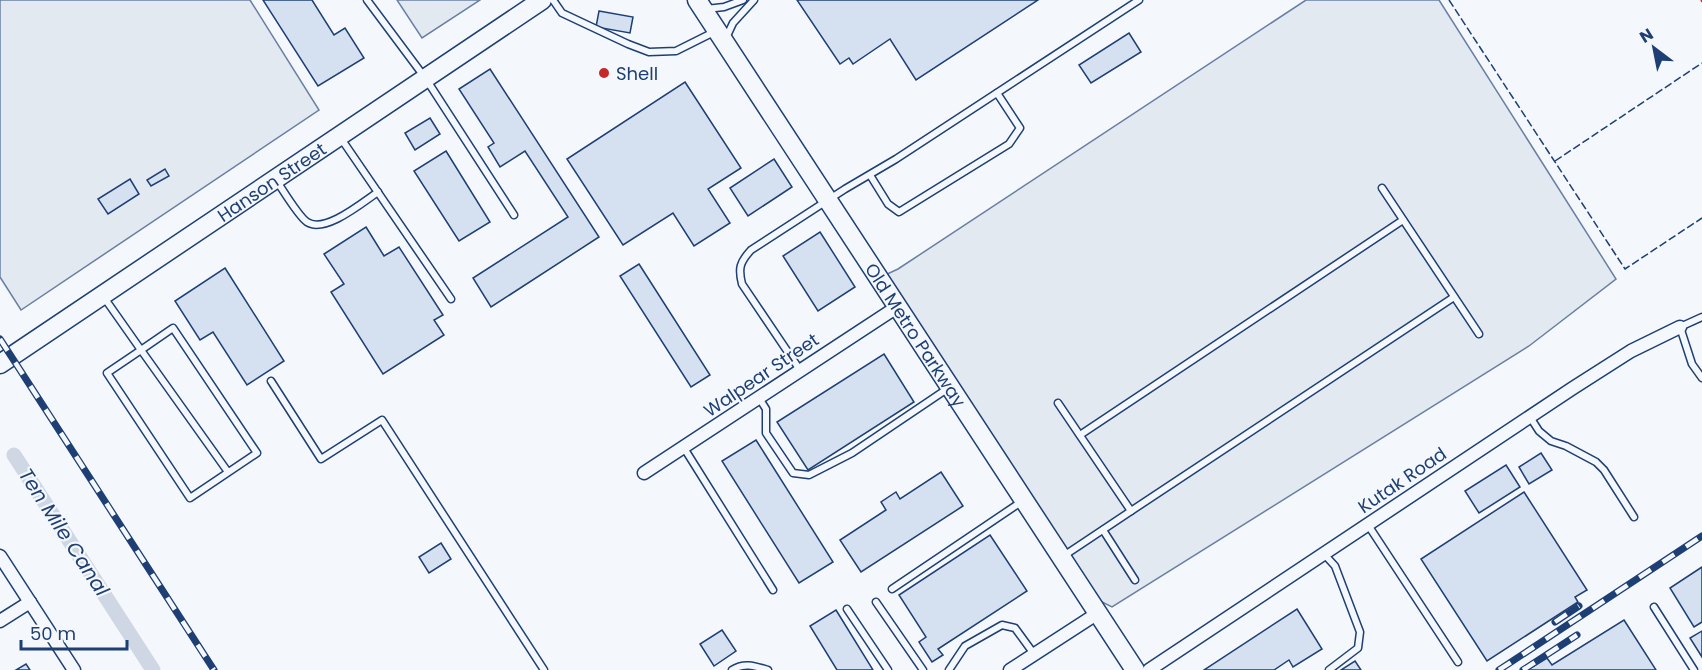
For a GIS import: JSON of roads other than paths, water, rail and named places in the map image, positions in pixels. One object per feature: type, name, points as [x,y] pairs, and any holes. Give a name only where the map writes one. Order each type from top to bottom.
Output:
[{"type":"street","name":"Hanson Street","points":[[0,364],[426,79],[531,3]]},
{"type":"street","name":"Old Metro Parkway","points":[[700,5],[1135,670]]},
{"type":"street","name":"Walpear Street","points":[[645,473],[897,307]]},
{"type":"street","name":"Kutak Road","points":[[1149,670],[1631,351],[1680,327]]},
{"type":"street","points":[[0,556],[75,670]]},
{"type":"street","points":[[0,621],[30,602]]},
{"type":"street","points":[[1010,670],[1098,613]]},
{"type":"lane","points":[[367,0],[426,79],[514,215]]},
{"type":"lane","points":[[553,0],[562,13],[649,52],[676,51],[720,36],[754,0]]},
{"type":"lane","points":[[700,5],[724,7],[743,0]]},
{"type":"lane","points":[[801,371],[742,284],[738,271],[741,261],[751,250],[896,159],[1139,0]]},
{"type":"lane","points":[[870,175],[888,204],[899,212],[1009,144],[1020,128],[998,93]]},
{"type":"lane","points":[[340,136],[452,299]]},
{"type":"lane","points":[[275,180],[306,221],[315,225],[329,223],[378,192]]},
{"type":"lane","points":[[1382,188],[1479,334]]},
{"type":"lane","points":[[1080,435],[1403,220]]},
{"type":"lane","points":[[103,295],[228,472]]},
{"type":"lane","points":[[1062,557],[1454,297]]},
{"type":"lane","points":[[1702,316],[1680,327],[1692,364],[1702,378]]},
{"type":"lane","points":[[173,328],[257,453],[190,498],[107,373],[141,350],[173,328]]},
{"type":"lane","points":[[271,381],[321,459],[382,420],[544,670]]},
{"type":"lane","points":[[759,398],[766,410],[766,433],[793,473],[809,475],[852,453],[950,387]]},
{"type":"lane","points":[[1058,403],[1131,511]]},
{"type":"lane","points":[[1530,417],[1539,431],[1551,441],[1566,446],[1596,462],[1604,470],[1634,518]]},
{"type":"lane","points":[[684,448],[773,590]]},
{"type":"lane","points":[[892,589],[1024,500]]},
{"type":"lane","points":[[1368,525],[1458,662]]},
{"type":"lane","points":[[1102,530],[1136,580]]},
{"type":"lane","points":[[1324,554],[1335,566],[1360,632],[1358,648],[1329,670]]},
{"type":"lane","points":[[876,602],[923,670]]},
{"type":"lane","points":[[1654,607],[1694,670]]},
{"type":"lane","points":[[847,609],[888,670]]},
{"type":"lane","points":[[949,670],[964,646],[1002,625],[1015,628],[1034,654]]},
{"type":"lane","points":[[732,670],[738,666],[752,665],[768,670]]},
{"type":"waterway","name":"Ten Mile Canal","points":[[14,455],[153,670]]},
{"type":"railway","points":[[0,339],[214,670]]},
{"type":"railway","points":[[1499,670],[1702,536]]},
{"type":"railway","points":[[1555,622],[1579,606]]},
{"type":"railway","points":[[1523,670],[1577,635]]},
{"type":"place","name":"Shell","points":[[604,73]]}]
